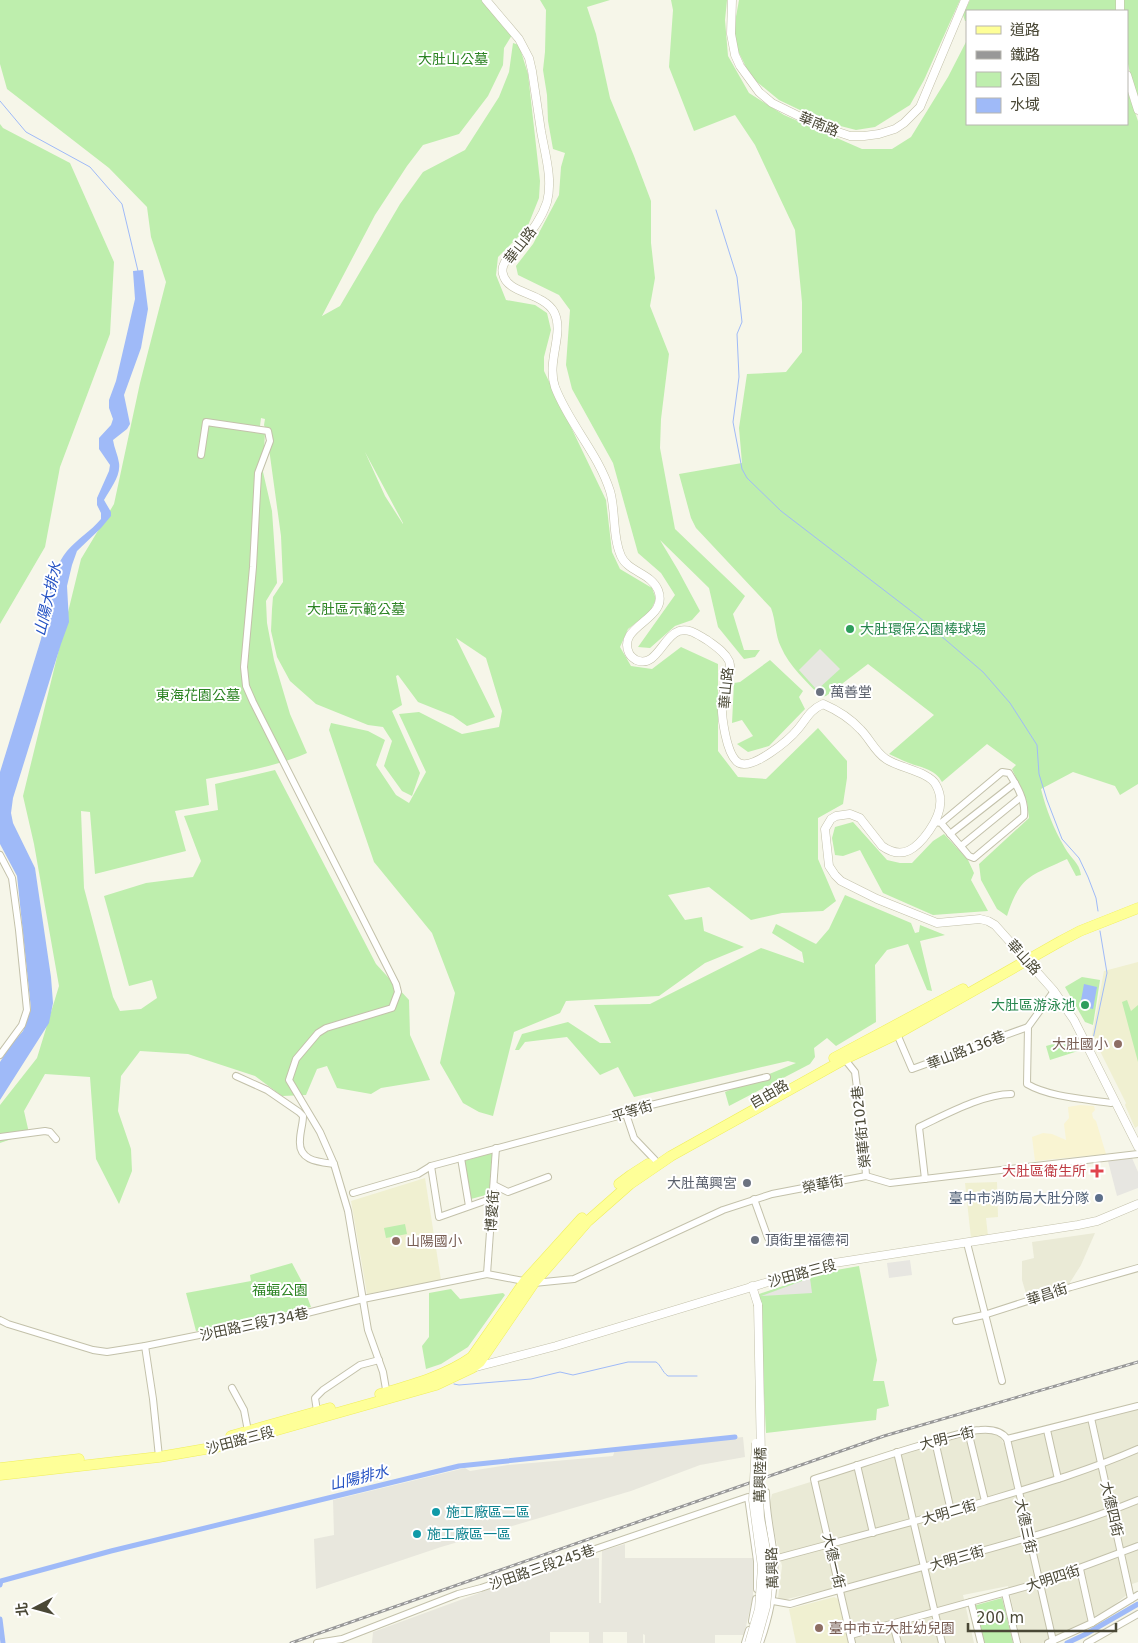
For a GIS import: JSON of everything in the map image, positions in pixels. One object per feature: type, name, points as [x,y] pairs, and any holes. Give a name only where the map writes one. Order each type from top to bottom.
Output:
[{"type":"main road","name":"自由路","points":[[595,1211],[630,1184],[672,1156],[843,1057],[897,1034],[1025,959],[1076,926],[1138,902]]},
{"type":"main road","name":"自由路","points":[[462,1364],[472,1358],[529,1282],[631,1174],[1025,959],[1080,932],[1138,908]]},
{"type":"main road","name":"自由路","points":[[472,1368],[486,1353],[529,1282]]},
{"type":"main road","name":"沙田路三段","points":[[0,1468],[159,1454],[248,1431],[284,1424],[387,1395],[462,1364]]},
{"type":"main road","name":"沙田路三段","points":[[0,1475],[217,1447],[317,1412],[436,1385],[472,1368]]},
{"type":"street","name":"華山路","points":[[486,0],[520,39],[528,58],[532,71],[549,185],[547,200],[538,222],[504,264],[503,276],[505,282],[550,305],[555,314],[557,332],[552,367],[554,385],[563,405],[598,464],[610,491],[621,557],[630,567],[651,581],[658,590],[659,604],[655,611],[630,633],[627,641],[631,656],[644,662],[651,659],[673,634],[684,630],[694,632],[719,648],[728,658],[730,666],[722,701],[726,733],[729,748],[741,764],[757,762],[767,755],[797,730],[814,708],[823,704],[848,718],[862,730],[884,758],[932,779],[941,797],[938,823],[920,844],[913,849],[896,852],[882,846],[860,818],[850,814],[836,816],[831,819],[824,832],[829,866],[841,881],[877,899],[937,923],[980,919],[995,925],[1054,990],[1074,1020],[1135,1131],[1138,1147]]},
{"type":"street","name":"華南路","points":[[732,0],[731,34],[734,55],[759,92],[772,103],[817,125],[850,136],[879,134],[895,129],[920,108],[965,0]]},
{"type":"street","points":[[1128,78],[1138,110]]},
{"type":"street","points":[[201,455],[206,422],[268,432],[270,440],[258,473],[244,678],[253,702],[396,984],[398,992],[392,1008],[326,1028],[312,1038],[293,1064],[289,1080],[320,1132],[334,1164],[348,1211],[368,1330],[379,1360],[387,1395]]},
{"type":"street","points":[[1002,772],[1009,773],[1015,783],[1025,809],[1024,816],[974,858],[969,856],[938,823],[1002,772]]},
{"type":"street","points":[[950,834],[1015,783]]},
{"type":"street","points":[[961,846],[1021,797]]},
{"type":"street","points":[[0,855],[12,878],[20,930],[27,1010],[22,1025],[0,1055]]},
{"type":"street","points":[[1054,990],[1028,1027],[1027,1084],[1035,1089],[1111,1103]]},
{"type":"street","name":"華山路136巷","points":[[897,1034],[912,1069],[1028,1027]]},
{"type":"street","name":"榮華街102巷","points":[[843,1057],[855,1072],[866,1176]]},
{"type":"street","points":[[236,1076],[267,1090],[299,1112],[303,1116],[300,1142],[302,1153],[310,1160],[334,1164]]},
{"type":"street","name":"平等街","points":[[353,1193],[418,1174],[431,1166],[626,1114],[651,1105],[767,1077]]},
{"type":"street","points":[[925,1179],[919,1127],[983,1100],[1011,1094]]},
{"type":"street","points":[[626,1114],[634,1138],[655,1160]]},
{"type":"street","points":[[0,1137],[45,1130],[50,1132],[56,1139]]},
{"type":"street","name":"博愛街","points":[[487,1274],[496,1148]]},
{"type":"street","name":"榮華街","points":[[487,1274],[529,1282],[574,1279],[724,1210],[754,1199],[866,1176],[890,1183],[1138,1154]]},
{"type":"street","points":[[461,1158],[469,1206]]},
{"type":"street","points":[[431,1166],[439,1216],[492,1198]]},
{"type":"street","points":[[494,1185],[508,1192],[548,1177]]},
{"type":"street","points":[[754,1199],[768,1238]]},
{"type":"street","name":"沙田路三段","points":[[472,1368],[556,1346],[828,1264],[1097,1221],[1138,1204]]},
{"type":"street","points":[[967,1243],[1002,1380]]},
{"type":"street","name":"華昌街","points":[[956,1321],[984,1315],[1138,1268]]},
{"type":"street","name":"沙田路三段734巷","points":[[0,1320],[93,1350],[106,1352],[303,1314],[363,1299],[487,1274]]},
{"type":"street","points":[[752,1286],[756,1306]]},
{"type":"street","name":"萬興陸橋","points":[[749,1643],[760,1609],[762,1567],[753,1500],[756,1449],[756,1306]]},
{"type":"street","name":"萬興陸橋","points":[[756,1306],[761,1457],[759,1500],[760,1518],[767,1555],[768,1586],[766,1607],[756,1643]]},
{"type":"street","points":[[145,1346],[159,1454]]},
{"type":"street","points":[[317,1412],[315,1398],[323,1390],[360,1365],[379,1360]]},
{"type":"street","points":[[462,1364],[472,1368]]},
{"type":"street","points":[[232,1388],[244,1410],[248,1431]]},
{"type":"street","points":[[1008,1439],[1138,1406]]},
{"type":"street","name":"大德四街","points":[[1091,1418],[1131,1599]]},
{"type":"street","name":"大明一街","points":[[814,1479],[968,1431],[982,1429],[1000,1431],[1008,1439]]},
{"type":"street","points":[[1047,1430],[1058,1479]]},
{"type":"street","points":[[968,1431],[985,1501]]},
{"type":"street","name":"大德三街","points":[[1008,1439],[1051,1642]]},
{"type":"street","points":[[935,1441],[951,1511]]},
{"type":"street","name":"大明二街","points":[[756,1561],[774,1559],[1019,1492],[1102,1465],[1138,1450]]},
{"type":"street","points":[[897,1452],[942,1643]]},
{"type":"street","points":[[857,1465],[873,1533]]},
{"type":"street","name":"大德一街","points":[[814,1479],[852,1643]]},
{"type":"street","name":"萬興路","points":[[760,1643],[772,1601],[774,1559],[767,1514],[766,1492]]},
{"type":"street","name":"沙田路三段245巷","points":[[317,1643],[342,1639],[458,1594],[748,1497],[750,1517]]},
{"type":"street","name":"大明三街","points":[[772,1601],[790,1604],[925,1567],[1029,1538],[1138,1500]]},
{"type":"street","points":[[750,1517],[767,1514]]},
{"type":"street","name":"萬興路","points":[[745,1643],[756,1605],[757,1589],[756,1561],[750,1517]]},
{"type":"street","name":"大明四街","points":[[851,1635],[1039,1583],[1138,1546]]},
{"type":"street","points":[[1080,1569],[1092,1623]]},
{"type":"street","points":[[1005,1593],[1017,1643]]},
{"type":"street","points":[[1051,1642],[1092,1623],[1138,1595]]},
{"type":"street","points":[[971,1602],[980,1643]]},
{"type":"street","points":[[1087,1643],[1138,1614]]},
{"type":"street","points":[[894,1624],[898,1643]]},
{"type":"shaded area","points":[[820,649],[840,669],[817,690],[799,670]]},
{"type":"shaded area","name":"大肚國小","points":[[1138,962],[1138,1126],[1135,1128],[1125,1105],[1126,1103],[1092,1035],[1104,971]]},
{"type":"shaded area","points":[[1080,1105],[1094,1106],[1093,1118],[1096,1121],[1106,1154],[1035,1161],[1032,1137],[1043,1133],[1052,1134],[1066,1140],[1064,1124],[1069,1118],[1068,1107]]},
{"type":"shaded area","points":[[1132,1158],[1138,1172],[1138,1188],[1117,1196],[1108,1161]]},
{"type":"shaded area","name":"山陽國小","points":[[425,1178],[441,1280],[367,1294],[351,1201]]},
{"type":"shaded area","points":[[997,1182],[998,1217],[986,1218],[988,1236],[971,1238],[965,1183]]},
{"type":"shaded area","points":[[1095,1233],[1081,1265],[1069,1284],[1027,1297],[1022,1280],[1022,1261],[1034,1258],[1032,1242]]},
{"type":"shaded area","points":[[910,1260],[912,1275],[889,1278],[887,1263]]},
{"type":"shaded area","points":[[810,1278],[812,1293],[761,1296]]},
{"type":"shaded area","points":[[1138,1409],[1138,1582],[1132,1584],[1133,1590],[1114,1605],[1080,1625],[1042,1643],[1021,1643],[1008,1586],[963,1595],[974,1643],[853,1643],[842,1586],[783,1600],[778,1599],[782,1566],[770,1503],[772,1494],[965,1435],[996,1433],[1000,1434],[1003,1443]]},
{"type":"shaded area","points":[[743,1437],[745,1457],[700,1465],[631,1491],[441,1547],[316,1589],[314,1539],[334,1535],[333,1500],[465,1468],[470,1471],[508,1465],[613,1456],[615,1450]]},
{"type":"shaded area","points":[[625,1544],[625,1558],[753,1558],[753,1596],[744,1635],[715,1635],[715,1643],[645,1643],[645,1635],[643,1634],[643,1643],[627,1643],[627,1632],[603,1632],[603,1643],[589,1643],[589,1632],[550,1632],[550,1643],[372,1643],[373,1632],[564,1562],[584,1558],[599,1558],[599,1603],[601,1603],[602,1551]]},
{"type":"shaded area","name":"臺中市立大肚幼兒園","points":[[834,1597],[838,1599],[848,1643],[796,1643],[789,1609]]},
{"type":"green space","points":[[0,0],[483,0],[512,35],[504,48],[503,65],[488,96],[459,134],[423,145],[407,166],[375,215],[322,316],[340,306],[400,204],[423,172],[465,150],[499,97],[509,72],[513,43],[519,45],[528,74],[540,181],[539,198],[527,228],[498,257],[496,275],[506,300],[535,305],[547,313],[551,330],[544,357],[544,371],[606,500],[612,552],[620,569],[652,588],[656,599],[650,612],[628,629],[620,647],[631,666],[652,669],[681,647],[718,664],[718,751],[738,777],[766,779],[818,728],[847,761],[847,778],[843,804],[818,818],[818,859],[836,901],[823,911],[782,913],[751,920],[709,887],[668,895],[685,920],[702,917],[704,931],[744,947],[705,963],[659,996],[566,1001],[560,1013],[514,1032],[493,1116],[479,1112],[463,1103],[440,1063],[455,993],[432,933],[374,862],[329,730],[331,723],[368,731],[385,740],[376,765],[396,795],[409,803],[426,772],[399,714],[419,712],[462,734],[499,727],[502,711],[486,658],[456,638],[495,717],[467,726],[453,716],[418,702],[398,675],[396,676],[402,705],[392,711],[420,773],[412,796],[402,791],[384,766],[392,741],[383,727],[368,725],[316,704],[290,681],[277,657],[271,631],[273,597],[283,582],[281,536],[267,434],[264,425],[265,419],[261,418],[260,426],[265,432],[263,472],[272,511],[277,583],[266,601],[267,623],[274,660],[290,714],[307,753],[270,766],[206,779],[209,805],[175,811],[186,851],[95,874],[90,812],[81,811],[84,888],[113,997],[120,1011],[141,1009],[157,998],[152,980],[129,986],[104,896],[146,883],[193,877],[201,861],[184,816],[218,810],[215,784],[275,770],[376,964],[409,1000],[410,1035],[430,1080],[381,1088],[371,1094],[337,1088],[327,1066],[317,1069],[306,1095],[282,1096],[255,1076],[188,1054],[140,1051],[121,1076],[118,1111],[131,1149],[132,1171],[119,1204],[96,1159],[90,1077],[45,1074],[24,1111],[29,1133],[0,1143],[0,1105],[37,1058],[59,986],[34,844],[23,796],[81,559],[114,504],[140,383],[166,282],[151,237],[147,207],[109,168],[7,89],[0,64]],"holes":[[[365,452],[403,523],[385,496]]]},
{"type":"green space","points":[[540,0],[610,0],[587,7],[596,34],[610,98],[651,201],[651,243],[655,278],[650,306],[669,354],[661,419],[660,448],[675,529],[745,596],[733,614],[744,650],[760,650],[755,657],[744,659],[718,627],[709,588],[660,540],[700,611],[692,620],[675,626],[650,648],[638,647],[675,595],[661,573],[638,553],[613,463],[572,389],[566,365],[570,310],[559,295],[518,275],[516,266],[533,244],[559,195],[561,167],[565,153],[553,149],[548,121],[547,95],[543,70],[546,10]]},
{"type":"green space","points":[[671,0],[727,0],[725,20],[728,56],[749,93],[784,115],[862,149],[892,149],[911,137],[948,77],[966,42],[966,125],[1128,125],[1128,92],[1138,121],[1138,784],[1120,795],[1115,786],[1073,772],[1041,789],[1054,827],[1081,875],[1076,876],[1067,859],[1028,878],[1017,892],[1007,916],[997,909],[981,880],[979,864],[1029,818],[1027,802],[1012,769],[1016,765],[987,744],[942,782],[939,777],[930,771],[889,754],[934,715],[868,664],[826,696],[821,697],[799,674],[784,654],[779,642],[771,608],[696,528],[691,518],[679,474],[742,463],[739,428],[747,374],[786,372],[802,352],[802,302],[795,230],[755,145],[735,115],[694,131],[669,67],[673,10]]},
{"type":"green space","points":[[739,0],[960,0],[924,80],[910,105],[875,127],[856,130],[825,122],[779,100],[751,77],[738,51],[734,28]]},
{"type":"green space","points":[[970,0],[1116,0],[1116,10],[966,10],[966,21],[963,15]]},
{"type":"green space","points":[[1124,0],[1138,0],[1138,101],[1128,64],[1128,10],[1124,10]]},
{"type":"green space","points":[[0,124],[3,128],[70,163],[114,262],[110,334],[60,467],[45,547],[0,624]]},
{"type":"green space","points":[[770,660],[803,691],[799,697],[805,709],[769,746],[748,752],[737,744],[753,736],[742,720],[732,723],[734,683],[740,682]]},
{"type":"green space","points":[[853,822],[887,860],[900,863],[912,863],[933,841],[944,834],[968,860],[974,873],[971,880],[988,911],[933,915],[883,893],[860,850],[843,856],[835,855],[832,838],[835,827]]},
{"type":"green space","points":[[845,895],[911,923],[915,933],[919,932],[920,925],[945,935],[920,941],[932,991],[927,990],[908,944],[887,950],[875,965],[876,1022],[836,1046],[827,1038],[814,1048],[815,1057],[810,1064],[729,1106],[725,1092],[796,1063],[788,1061],[634,1097],[618,1067],[600,1075],[567,1037],[525,1042],[519,1050],[515,1050],[522,1034],[568,1022],[600,1043],[611,1043],[594,1005],[650,1004],[761,948],[804,963],[802,952],[772,933],[776,924],[816,944],[829,929]]},
{"type":"green space","name":"大肚區游泳池","points":[[1082,977],[1100,980],[1093,1025],[1085,1022],[1065,987]]},
{"type":"green space","points":[[1127,1000],[1131,1011],[1138,1005],[1138,1062],[1122,1002]]},
{"type":"green space","points":[[1072,1039],[1078,1051],[1050,1060],[1046,1046]]},
{"type":"green space","points":[[495,1152],[493,1193],[471,1199],[464,1161]]},
{"type":"green space","points":[[405,1224],[407,1234],[386,1238],[384,1228]]},
{"type":"green space","name":"福蝠公園","points":[[292,1263],[301,1280],[311,1307],[196,1331],[186,1293],[251,1281],[250,1275]]},
{"type":"green space","points":[[859,1266],[877,1360],[873,1381],[884,1381],[889,1406],[877,1409],[876,1420],[766,1433],[759,1294],[825,1272]]},
{"type":"green space","points":[[451,1289],[460,1299],[503,1293],[505,1295],[468,1347],[441,1364],[426,1369],[422,1346],[429,1337],[429,1293]]},
{"type":"green space","points":[[1002,1598],[1013,1643],[981,1643],[973,1606]]},
{"type":"water","points":[[143,270],[148,309],[141,348],[124,395],[130,424],[127,429],[113,440],[119,468],[104,500],[111,512],[111,516],[77,551],[72,565],[67,586],[69,622],[13,798],[11,813],[13,823],[35,868],[53,1003],[49,1023],[0,1100],[0,1062],[10,1046],[23,1031],[31,1009],[17,876],[0,844],[0,772],[41,639],[56,570],[67,551],[101,519],[97,498],[110,465],[99,449],[99,438],[111,425],[113,419],[109,408],[109,400],[116,381],[135,299],[133,271]]},
{"type":"water","points":[[1084,984],[1097,987],[1093,1009],[1080,1006]]},
{"type":"waterway","name":"山陽大排水","points":[[0,101],[26,132],[90,167],[122,204],[138,271]]},
{"type":"waterway","points":[[716,210],[737,277],[742,322],[737,334],[739,377],[733,422],[742,469],[747,478],[781,511],[919,617],[983,672],[1010,703],[1037,745],[1039,774],[1047,800],[1062,839],[1079,858],[1088,877],[1096,898],[1098,911]]},
{"type":"waterway","points":[[1093,1039],[1107,973],[1100,931]]},
{"type":"waterway","points":[[454,1384],[531,1379],[560,1372],[573,1375],[628,1362],[656,1362],[668,1376],[697,1376]]},
{"type":"waterway","name":"山陽排水","points":[[0,1585],[1,1581],[111,1551],[459,1466],[735,1437]]},
{"type":"waterway","points":[[1067,1643],[1138,1604]]},
{"type":"waterway","name":"山陽排水","points":[[0,1619],[3,1643]]},
{"type":"railway","points":[[291,1643],[884,1436],[1138,1362]]},
{"type":"place","name":"大肚環保公園棒球場","points":[[850,629]]},
{"type":"place","name":"萬善堂","points":[[820,692]]},
{"type":"place","name":"大肚區游泳池","points":[[1085,1005]]},
{"type":"place","name":"大肚國小","points":[[1118,1044]]},
{"type":"place","name":"大肚區衛生所","points":[[1097,1171]]},
{"type":"place","name":"大肚萬興宮","points":[[747,1183]]},
{"type":"place","name":"臺中市消防局大肚分隊","points":[[1099,1198]]},
{"type":"place","name":"頂街里福德祠","points":[[755,1240]]},
{"type":"place","name":"山陽國小","points":[[396,1241]]},
{"type":"place","name":"施工廠區二區","points":[[436,1512]]},
{"type":"place","name":"施工廠區一區","points":[[417,1534]]},
{"type":"place","name":"臺中市立大肚幼兒園","points":[[819,1628]]},
{"type":"park label","name":"大肚山公墓","points":[[453,59]]},
{"type":"park label","name":"大肚區示範公墓","points":[[356,609]]},
{"type":"park label","name":"東海花園公墓","points":[[198,695]]}]
